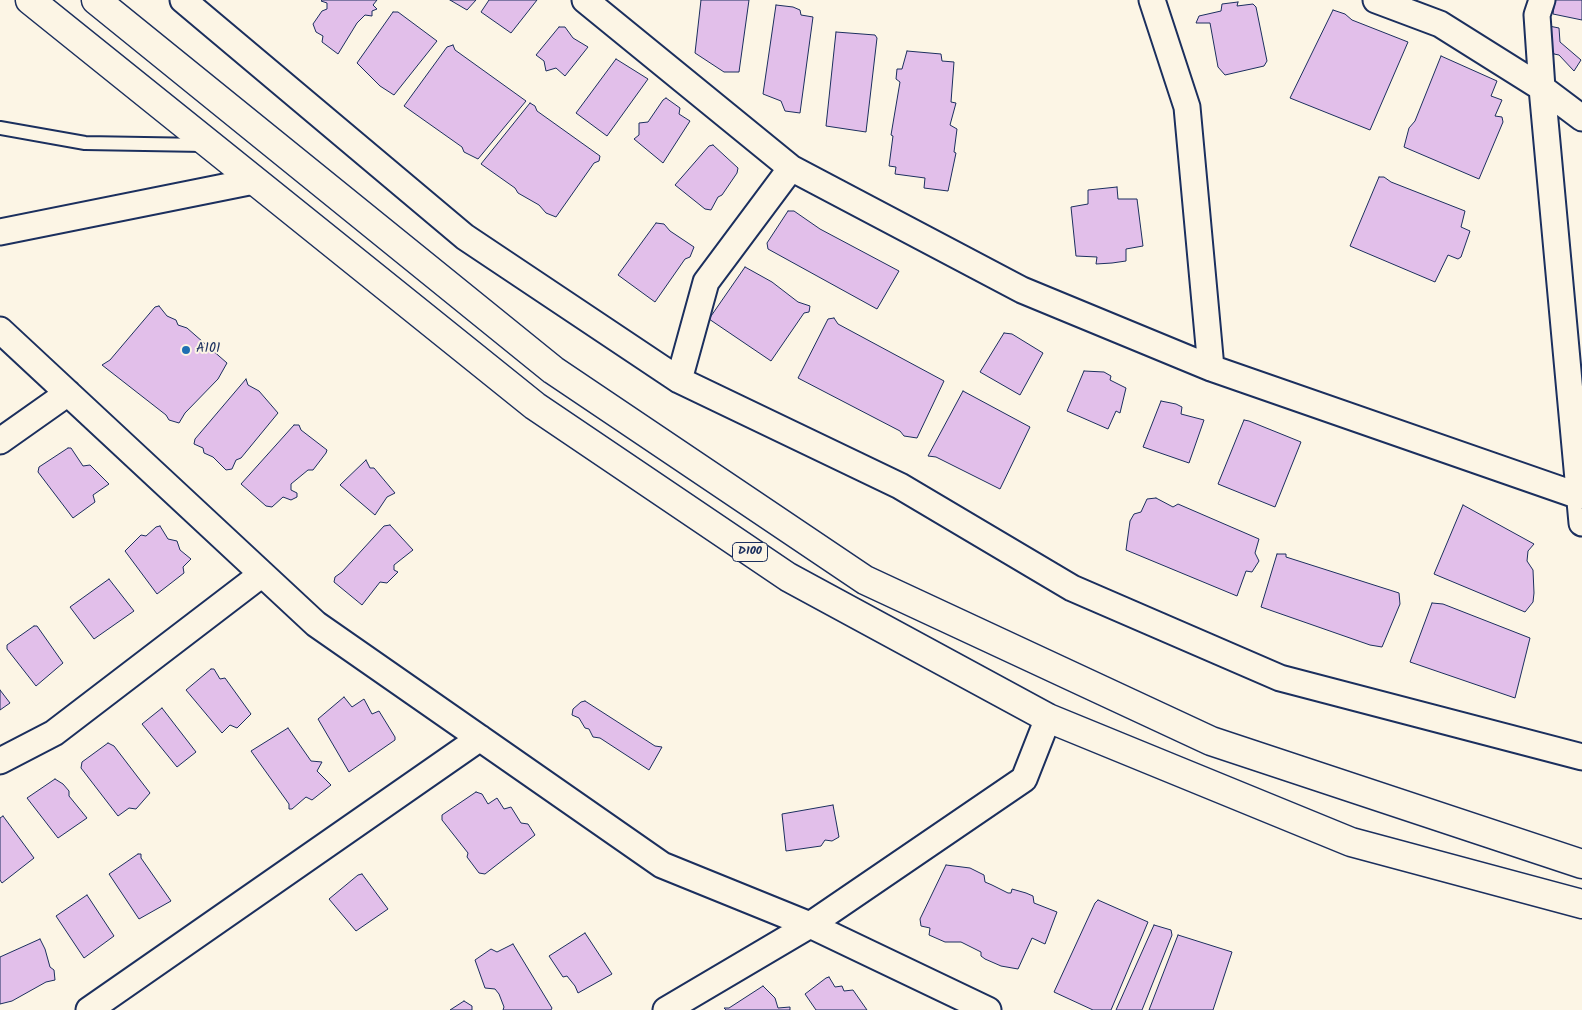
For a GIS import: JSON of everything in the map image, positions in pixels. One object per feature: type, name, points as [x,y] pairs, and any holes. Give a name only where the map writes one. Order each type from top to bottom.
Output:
[{"type":"highway","name":"D100","points":[[30,0],[535,406],[788,577],[1048,718],[1351,842],[1582,904]]},
{"type":"highway","points":[[96,0],[553,370],[865,580],[1211,741],[1582,864]]},
{"type":"street","points":[[183,0],[465,237],[679,380],[900,486],[1072,588],[1280,678],[1582,757]]},
{"type":"street","points":[[585,0],[790,168],[1022,290],[1211,368],[1579,496]]},
{"type":"street","points":[[1152,0],[1187,107],[1211,368]]},
{"type":"street","points":[[1376,0],[1440,24],[1542,88],[1582,118]]},
{"type":"street","points":[[1542,0],[1537,15],[1542,88],[1582,523]]},
{"type":"street","points":[[679,380],[706,282],[790,168]]},
{"type":"street","points":[[0,232],[254,181]]},
{"type":"street","points":[[0,330],[316,624],[662,865],[810,925],[988,1010]]},
{"type":"street","points":[[0,441],[68,393]]},
{"type":"street","points":[[0,761],[54,733],[262,574]]},
{"type":"street","points":[[666,1010],[810,925],[1024,779],[1048,718]]},
{"type":"street","points":[[89,1010],[480,738]]},
{"type":"lane","points":[[0,128],[85,143],[210,146]]},
{"type":"building","points":[[322,0],[377,0],[373,5],[377,9],[372,11],[372,16],[365,15],[357,23],[338,54],[322,42],[323,36],[316,32],[313,24],[322,11],[327,9],[327,3]]},
{"type":"building","points":[[450,0],[476,0],[467,10]]},
{"type":"building","points":[[489,0],[537,0],[511,33],[481,12]]},
{"type":"building","points":[[701,0],[749,0],[739,72],[724,72],[695,53]]},
{"type":"building","points":[[1555,0],[1582,0],[1582,20],[1553,14]]},
{"type":"building","points":[[1238,2],[1237,6],[1253,4],[1256,7],[1267,61],[1264,66],[1225,75],[1218,67],[1210,23],[1196,23],[1199,16],[1221,11],[1222,4]]},
{"type":"building","points":[[776,5],[793,7],[800,10],[801,15],[813,17],[800,113],[785,111],[781,101],[763,94]]},
{"type":"building","points":[[1333,10],[1345,14],[1352,20],[1408,42],[1370,130],[1290,98]]},
{"type":"building","points":[[393,12],[398,12],[437,41],[394,95],[380,86],[357,63]]},
{"type":"building","points":[[1549,26],[1559,28],[1560,42],[1581,60],[1574,71],[1559,55],[1554,54],[1551,47]]},
{"type":"building","points":[[559,27],[565,27],[573,38],[588,47],[565,76],[556,68],[546,71],[544,61],[536,55]]},
{"type":"building","points":[[836,32],[875,35],[877,38],[866,132],[826,126]]},
{"type":"building","points":[[453,45],[455,50],[526,101],[478,159],[464,152],[462,147],[404,106],[447,47]]},
{"type":"building","points":[[907,51],[941,54],[942,61],[954,62],[951,102],[956,103],[950,125],[957,129],[954,152],[956,153],[948,191],[924,188],[925,178],[895,174],[896,167],[889,166],[893,136],[891,135],[900,82],[896,79],[897,69],[902,69]]},
{"type":"building","points":[[1441,56],[1497,81],[1491,96],[1502,100],[1495,116],[1502,117],[1503,122],[1479,179],[1404,147],[1409,128],[1415,121]]},
{"type":"building","points":[[616,59],[648,79],[607,136],[576,113]]},
{"type":"building","points":[[666,98],[680,108],[679,114],[690,121],[663,163],[634,139],[639,135],[639,123],[648,122]]},
{"type":"building","points":[[530,103],[535,106],[537,111],[600,156],[599,161],[594,163],[556,217],[546,213],[539,205],[518,193],[515,188],[481,164]]},
{"type":"building","points":[[713,145],[738,168],[737,173],[722,195],[718,197],[711,210],[705,209],[675,185],[709,146]]},
{"type":"building","points":[[1379,177],[1384,177],[1391,182],[1465,211],[1461,227],[1470,231],[1461,257],[1458,259],[1448,255],[1435,282],[1350,246]]},
{"type":"building","points":[[1117,187],[1118,199],[1137,199],[1143,246],[1126,249],[1126,261],[1096,264],[1097,257],[1076,256],[1071,207],[1088,204],[1088,190]]},
{"type":"building","points":[[788,211],[794,211],[820,229],[899,271],[877,309],[768,249],[767,243]]},
{"type":"building","points":[[656,223],[664,224],[670,231],[694,247],[690,257],[685,259],[655,302],[618,275]]},
{"type":"building","points":[[745,267],[772,282],[798,302],[810,306],[809,312],[804,313],[771,361],[709,319]]},
{"type":"building","points":[[159,306],[167,316],[176,320],[178,325],[187,328],[227,363],[218,379],[185,413],[179,423],[169,420],[166,415],[102,365],[110,360],[155,307]]},
{"type":"building","points":[[834,318],[838,324],[944,381],[917,438],[904,436],[900,431],[798,378],[828,319]]},
{"type":"building","points":[[1004,333],[1012,334],[1043,353],[1020,395],[980,372]]},
{"type":"building","points":[[1084,371],[1104,372],[1111,376],[1110,380],[1126,388],[1120,413],[1116,411],[1108,429],[1067,411]]},
{"type":"building","points":[[246,379],[248,385],[259,391],[278,413],[241,458],[236,460],[232,469],[226,470],[213,457],[204,453],[203,448],[194,444],[195,439]]},
{"type":"building","points":[[963,391],[1030,427],[1000,489],[936,457],[928,456]]},
{"type":"building","points":[[1161,401],[1182,407],[1181,414],[1204,420],[1189,463],[1143,447]]},
{"type":"building","points":[[1244,420],[1301,442],[1275,507],[1218,484]]},
{"type":"building","points":[[294,425],[299,425],[301,430],[327,450],[326,453],[313,470],[308,470],[291,484],[291,490],[297,493],[297,497],[291,500],[283,497],[272,507],[266,506],[241,484]]},
{"type":"building","points":[[68,448],[71,448],[83,466],[90,465],[109,484],[93,495],[95,502],[73,518],[38,472],[39,467]]},
{"type":"building","points":[[366,460],[370,468],[374,468],[395,493],[387,497],[375,515],[340,485]]},
{"type":"building","points":[[1156,498],[1173,507],[1178,504],[1259,539],[1255,553],[1259,561],[1252,572],[1246,571],[1237,596],[1126,550],[1130,521],[1134,514],[1141,512],[1147,499]]},
{"type":"building","points":[[1463,505],[1534,544],[1528,551],[1527,561],[1533,570],[1533,602],[1525,612],[1434,574]]},
{"type":"building","points":[[390,525],[413,550],[394,565],[394,570],[398,572],[387,583],[380,582],[362,605],[334,582],[335,577],[342,572],[384,526]]},
{"type":"building","points":[[160,526],[168,539],[177,541],[180,550],[191,559],[183,567],[184,573],[157,594],[125,551],[141,535],[146,536],[156,527]]},
{"type":"building","points":[[1277,554],[1286,554],[1286,557],[1399,593],[1400,604],[1382,647],[1370,645],[1261,607]]},
{"type":"building","points":[[109,579],[134,611],[94,639],[70,607]]},
{"type":"building","points":[[1432,603],[1443,604],[1530,638],[1515,698],[1410,662]]},
{"type":"building","points":[[34,626],[37,626],[63,663],[36,686],[7,649],[7,645]]},
{"type":"building","points":[[211,669],[214,669],[220,679],[225,678],[251,714],[237,728],[230,725],[222,733],[186,690]]},
{"type":"building","points":[[0,690],[10,703],[0,710]]},
{"type":"building","points":[[344,697],[352,707],[364,699],[372,714],[379,711],[395,737],[395,740],[349,772],[318,719]]},
{"type":"building","points":[[585,701],[655,746],[662,747],[649,770],[600,738],[593,737],[589,729],[585,728],[579,718],[572,715],[573,709]]},
{"type":"building","points":[[162,708],[196,752],[177,767],[142,724]]},
{"type":"building","points":[[288,728],[311,761],[322,762],[317,771],[331,785],[312,800],[306,797],[292,809],[289,809],[289,804],[251,751]]},
{"type":"building","points":[[108,743],[114,746],[150,793],[136,809],[129,808],[118,816],[81,768],[82,762]]},
{"type":"building","points":[[55,779],[69,791],[69,796],[87,818],[58,838],[27,798]]},
{"type":"building","points":[[476,792],[482,794],[488,804],[497,798],[504,809],[511,807],[521,823],[528,824],[535,835],[485,874],[479,873],[467,857],[468,853],[442,820],[442,815]]},
{"type":"building","points":[[833,805],[839,837],[832,841],[825,840],[821,846],[786,851],[782,814]]},
{"type":"building","points":[[3,816],[34,858],[2,883],[0,880],[0,818]]},
{"type":"building","points":[[138,854],[141,854],[141,858],[171,901],[139,919],[109,874]]},
{"type":"building","points":[[946,865],[970,868],[984,875],[985,882],[1008,893],[1011,893],[1012,889],[1026,893],[1033,896],[1034,903],[1057,912],[1045,944],[1032,938],[1018,969],[1001,966],[985,959],[981,956],[981,952],[961,942],[945,942],[929,935],[930,928],[921,926],[920,919]]},
{"type":"building","points":[[362,874],[388,909],[356,931],[329,899],[358,875]]},
{"type":"building","points":[[87,895],[114,936],[84,958],[56,916]]},
{"type":"building","points":[[1098,900],[1148,922],[1111,1010],[1093,1010],[1054,992]]},
{"type":"building","points":[[1154,925],[1171,930],[1172,935],[1142,1010],[1116,1010]]},
{"type":"building","points":[[585,933],[612,974],[578,993],[575,986],[567,976],[563,977],[549,956]]},
{"type":"building","points":[[1178,935],[1232,952],[1213,1010],[1149,1010]]},
{"type":"building","points":[[40,939],[50,967],[54,970],[55,980],[46,982],[12,1001],[0,1004],[0,957]]},
{"type":"building","points":[[513,944],[552,1008],[551,1010],[503,1010],[504,1007],[495,989],[485,988],[475,960],[491,949],[497,952]]},
{"type":"building","points":[[829,977],[835,987],[842,986],[844,991],[853,990],[867,1010],[816,1010],[805,994]]},
{"type":"building","points":[[763,986],[775,998],[778,1008],[790,1007],[790,1010],[726,1010],[724,1008],[729,1008]]},
{"type":"building","points":[[464,1001],[472,1006],[472,1010],[450,1010]]},
{"type":"place","name":"A101","points":[[186,350]]}]
